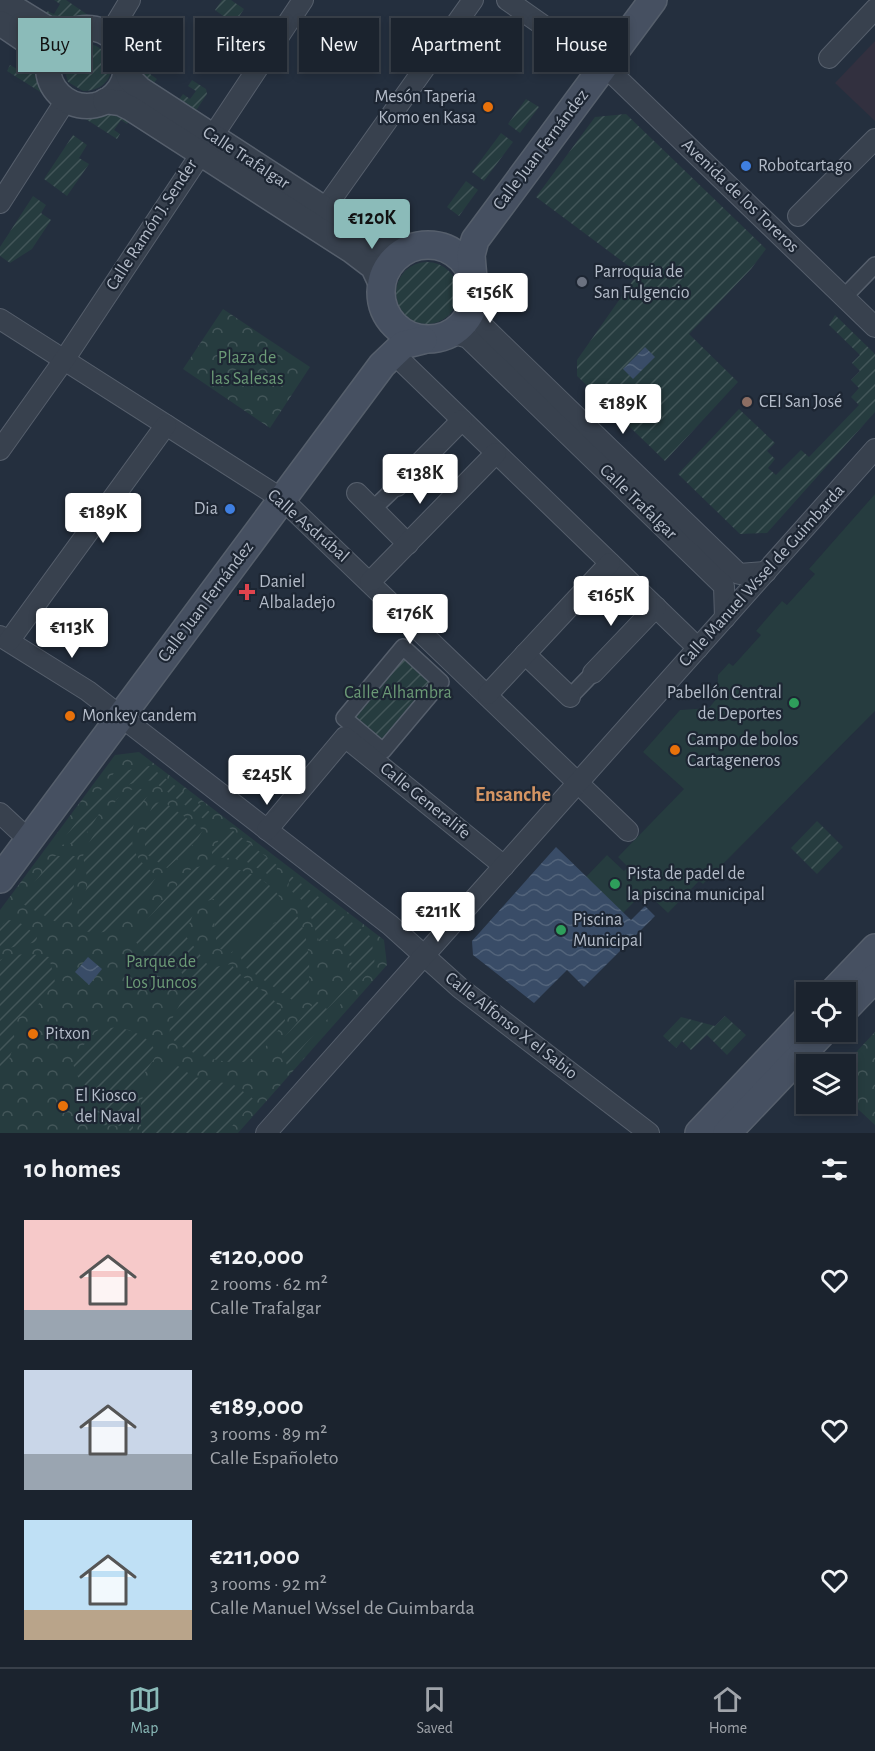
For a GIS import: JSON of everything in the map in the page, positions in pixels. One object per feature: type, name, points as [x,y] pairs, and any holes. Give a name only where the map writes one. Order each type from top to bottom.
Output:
[{"type":"main road","name":"Calle Juan Fernández","points":[[628,34],[653,0]]},
{"type":"main road","name":"Calle Juan Fernández","points":[[474,291],[471,255],[475,240],[600,72]]},
{"type":"main road","points":[[422,245],[442,247],[460,258],[474,291],[461,327],[434,338],[403,333],[388,319],[381,299],[381,284],[389,265],[407,249],[422,245]]},
{"type":"main road","name":"Calle Juan Fernández","points":[[0,879],[393,353],[406,343],[434,338]]},
{"type":"main road","points":[[843,982],[875,948]]},
{"type":"main road","points":[[856,998],[875,978]]},
{"type":"main road","points":[[700,1133],[796,1031]]},
{"type":"main road","points":[[727,1133],[813,1042]]},
{"type":"street","points":[[1,0],[30,18]]},
{"type":"street","points":[[119,18],[130,0]]},
{"type":"street","name":"Calle Ramón J. Sender","points":[[0,450],[64,360],[205,144],[303,0]]},
{"type":"street","points":[[318,217],[472,0]]},
{"type":"street","name":"Avenida de los Toreros","points":[[520,3],[540,18]]},
{"type":"street","points":[[829,58],[875,9]]},
{"type":"street","points":[[0,23],[18,35]]},
{"type":"street","points":[[49,72],[51,82],[66,100],[85,106],[105,101],[120,88],[125,72]]},
{"type":"street","name":"Calle Trafalgar","points":[[127,72],[130,79],[140,89],[205,144]]},
{"type":"street","name":"Avenida de los Toreros","points":[[609,72],[875,327]]},
{"type":"street","points":[[0,203],[66,100]]},
{"type":"street","name":"Calle Trafalgar","points":[[105,101],[120,103],[205,144],[318,217],[385,247],[407,249]]},
{"type":"street","points":[[798,216],[875,139]]},
{"type":"street","name":"Calle Trafalgar","points":[[318,217],[368,263],[377,273],[381,284]]},
{"type":"street","points":[[844,297],[875,265]]},
{"type":"street","name":"Calle Trafalgar","points":[[474,291],[479,319],[485,328],[739,574],[766,572]]},
{"type":"street","name":"Calle Asdrúbal","points":[[0,319],[282,499],[488,694],[628,831]]},
{"type":"street","name":"Calle Trafalgar","points":[[434,338],[458,335],[468,338],[724,586],[725,618]]},
{"type":"street","points":[[393,353],[698,648]]},
{"type":"street","points":[[373,509],[462,420]]},
{"type":"street","points":[[5,639],[165,425]]},
{"type":"street","name":"Calle Manuel Wssel de Guimbarda","points":[[266,1133],[875,449]]},
{"type":"street","points":[[370,582],[496,453]]},
{"type":"street","points":[[357,493],[408,543]]},
{"type":"street","points":[[488,694],[610,563]]},
{"type":"street","points":[[525,654],[570,697],[656,607]]},
{"type":"street","name":"Calle Alfonso X el Sabio","points":[[5,639],[88,692],[390,925],[460,988],[649,1133]]},
{"type":"street","points":[[403,647],[441,682],[383,751],[344,717],[403,647]]},
{"type":"street","name":"Calle Generalife","points":[[267,830],[345,737],[504,866]]},
{"type":"street","points":[[0,813],[29,840]]},
{"type":"shaded area","points":[[875,41],[875,121],[835,83]]},
{"type":"green space","points":[[54,0],[66,0],[91,17],[44,16],[47,11],[54,14],[60,4]]},
{"type":"green space","points":[[222,0],[231,0],[244,9],[238,18],[226,18],[215,10]]},
{"type":"green space","points":[[91,44],[103,51],[103,72],[110,72],[109,78],[103,84],[95,89],[83,91],[68,82],[65,72],[91,72]]},
{"type":"green space","points":[[10,65],[18,72],[37,72],[42,93],[7,71]]},
{"type":"green space","points":[[140,72],[152,72],[150,74],[157,79],[152,85]]},
{"type":"green space","points":[[192,80],[206,89],[207,94],[197,109],[192,111],[178,101],[183,94],[190,99],[196,91],[188,86]]},
{"type":"green space","points":[[526,99],[539,107],[520,133],[508,124]]},
{"type":"green space","points":[[114,110],[131,118],[127,124],[121,120],[114,130],[120,134],[117,139],[84,118]]},
{"type":"green space","points":[[626,114],[766,249],[751,269],[689,334],[738,382],[665,461],[577,376],[577,360],[638,273],[536,197],[595,117]]},
{"type":"green space","points":[[501,133],[513,142],[484,181],[472,172]]},
{"type":"green space","points":[[73,135],[87,145],[79,158],[89,164],[67,196],[44,179]]},
{"type":"green space","points":[[466,181],[478,190],[459,216],[447,207]]},
{"type":"green space","points":[[33,196],[46,205],[41,213],[51,220],[32,249],[10,263],[0,256],[0,247]]},
{"type":"green space","points":[[421,262],[433,262],[449,271],[456,281],[458,293],[456,305],[449,315],[433,324],[421,324],[410,319],[401,310],[396,299],[396,287],[401,276],[410,267]]},
{"type":"green space","name":"Plaza de las Salesas","points":[[223,309],[310,367],[270,428],[183,369]]},
{"type":"green space","points":[[835,315],[875,354],[875,412],[767,533],[740,534],[678,474],[739,409],[775,443],[767,451],[775,459],[768,468],[776,475],[801,450],[809,457],[859,405],[851,397],[859,388],[851,380],[860,371],[852,363],[860,355],[829,325]]},
{"type":"green space","name":"Pabellón Central de Deportes","points":[[875,494],[875,711],[703,884],[699,881],[668,913],[645,891],[623,913],[586,877],[607,855],[624,871],[628,867],[618,857],[684,789],[643,752],[680,710],[709,708],[717,698],[718,675],[729,663],[733,666],[761,635],[756,631],[782,601],[787,605],[815,574],[809,569]]},
{"type":"green space","name":"Calle Alhambra","points":[[403,647],[441,682],[383,751],[344,718]]},
{"type":"green space","name":"Parque de Los Juncos","points":[[139,752],[384,940],[387,965],[238,1133],[0,1133],[0,910],[115,755]]},
{"type":"green space","points":[[149,766],[211,813],[205,820],[153,781],[145,780],[116,788],[80,843],[59,845],[114,773]]},
{"type":"green space","points":[[141,789],[148,795],[133,827],[133,844],[140,860],[156,877],[111,930],[106,932],[84,931],[77,925],[88,882],[83,856],[88,844],[117,799],[129,790]]},
{"type":"green space","points":[[164,802],[203,830],[195,843],[167,868],[146,854],[145,840],[145,828],[154,803]]},
{"type":"green space","points":[[817,821],[843,847],[817,874],[791,848]]},
{"type":"green space","points":[[228,827],[278,866],[275,874],[269,875],[242,859],[212,857],[212,850]]},
{"type":"green space","points":[[55,856],[77,856],[71,912],[60,924],[19,902]]},
{"type":"green space","points":[[208,865],[238,869],[248,873],[265,882],[279,896],[270,913],[240,938],[232,953],[217,948],[214,921],[222,915],[217,898],[197,904],[185,935],[210,968],[231,964],[237,972],[270,997],[282,1012],[285,1021],[273,1038],[247,1061],[230,1062],[206,1057],[176,1042],[171,1036],[170,1027],[185,991],[184,980],[179,968],[167,954],[161,960],[150,958],[134,940],[138,930],[192,868]]},
{"type":"green space","points":[[290,875],[371,937],[375,965],[287,1065],[280,1047],[282,1040],[316,1001],[327,1009],[347,987],[352,960],[340,938],[319,941],[307,905],[288,888]]},
{"type":"green space","points":[[288,905],[301,924],[308,947],[307,996],[298,1004],[245,967],[241,958],[242,950],[276,922]]},
{"type":"green space","points":[[6,920],[15,921],[26,927],[37,937],[36,942],[0,950],[0,928]]},
{"type":"green space","points":[[31,954],[49,957],[55,982],[32,1013],[19,1017],[15,1023],[13,1029],[15,1041],[7,1066],[0,1074],[0,960],[11,955]]},
{"type":"green space","points":[[725,1016],[746,1035],[727,1055],[707,1035],[691,1050],[682,1041],[676,1048],[663,1036],[681,1017],[715,1026]]},
{"type":"green space","points":[[117,1027],[146,1039],[157,1054],[137,1085],[132,1098],[133,1133],[123,1126],[97,1125],[101,1111],[98,1100],[78,1077],[73,1064],[76,1053],[98,1030]]},
{"type":"green space","points":[[875,1032],[875,1125],[856,1107],[854,1054]]},
{"type":"green space","points":[[175,1064],[194,1077],[234,1085],[255,1100],[226,1133],[142,1133],[141,1108],[145,1092],[156,1078]]},
{"type":"water","points":[[645,347],[655,357],[633,379],[623,369]]},
{"type":"water","name":"Piscina Municipal","points":[[556,847],[631,920],[645,906],[655,916],[584,987],[567,970],[534,1003],[473,955],[472,941]]},
{"type":"water","points":[[88,957],[102,969],[89,985],[75,972]]},
{"type":"place","name":"Mesón Taperia Komo en Kasa","points":[[488,107]]},
{"type":"place","name":"Robotcartago","points":[[746,166]]},
{"type":"place","name":"Parroquia de San Fulgencio","points":[[582,282]]},
{"type":"place","name":"CEI San José","points":[[747,402]]},
{"type":"place","name":"Dia","points":[[230,509]]},
{"type":"place","name":"Daniel Albaladejo","points":[[247,592]]},
{"type":"place","name":"Pabellón Central de Deportes","points":[[794,703]]},
{"type":"place","name":"Monkey candem","points":[[70,716]]},
{"type":"place","name":"Campo de bolos Cartageneros","points":[[675,750]]},
{"type":"place","name":"Pista de padel de la piscina municipal","points":[[615,884]]},
{"type":"place","name":"Piscina Municipal","points":[[561,930]]},
{"type":"place","name":"Pitxon","points":[[33,1034]]},
{"type":"place","name":"El Kiosco del Naval","points":[[63,1106]]},
{"type":"district","name":"Ensanche","points":[[513,795]]}]
